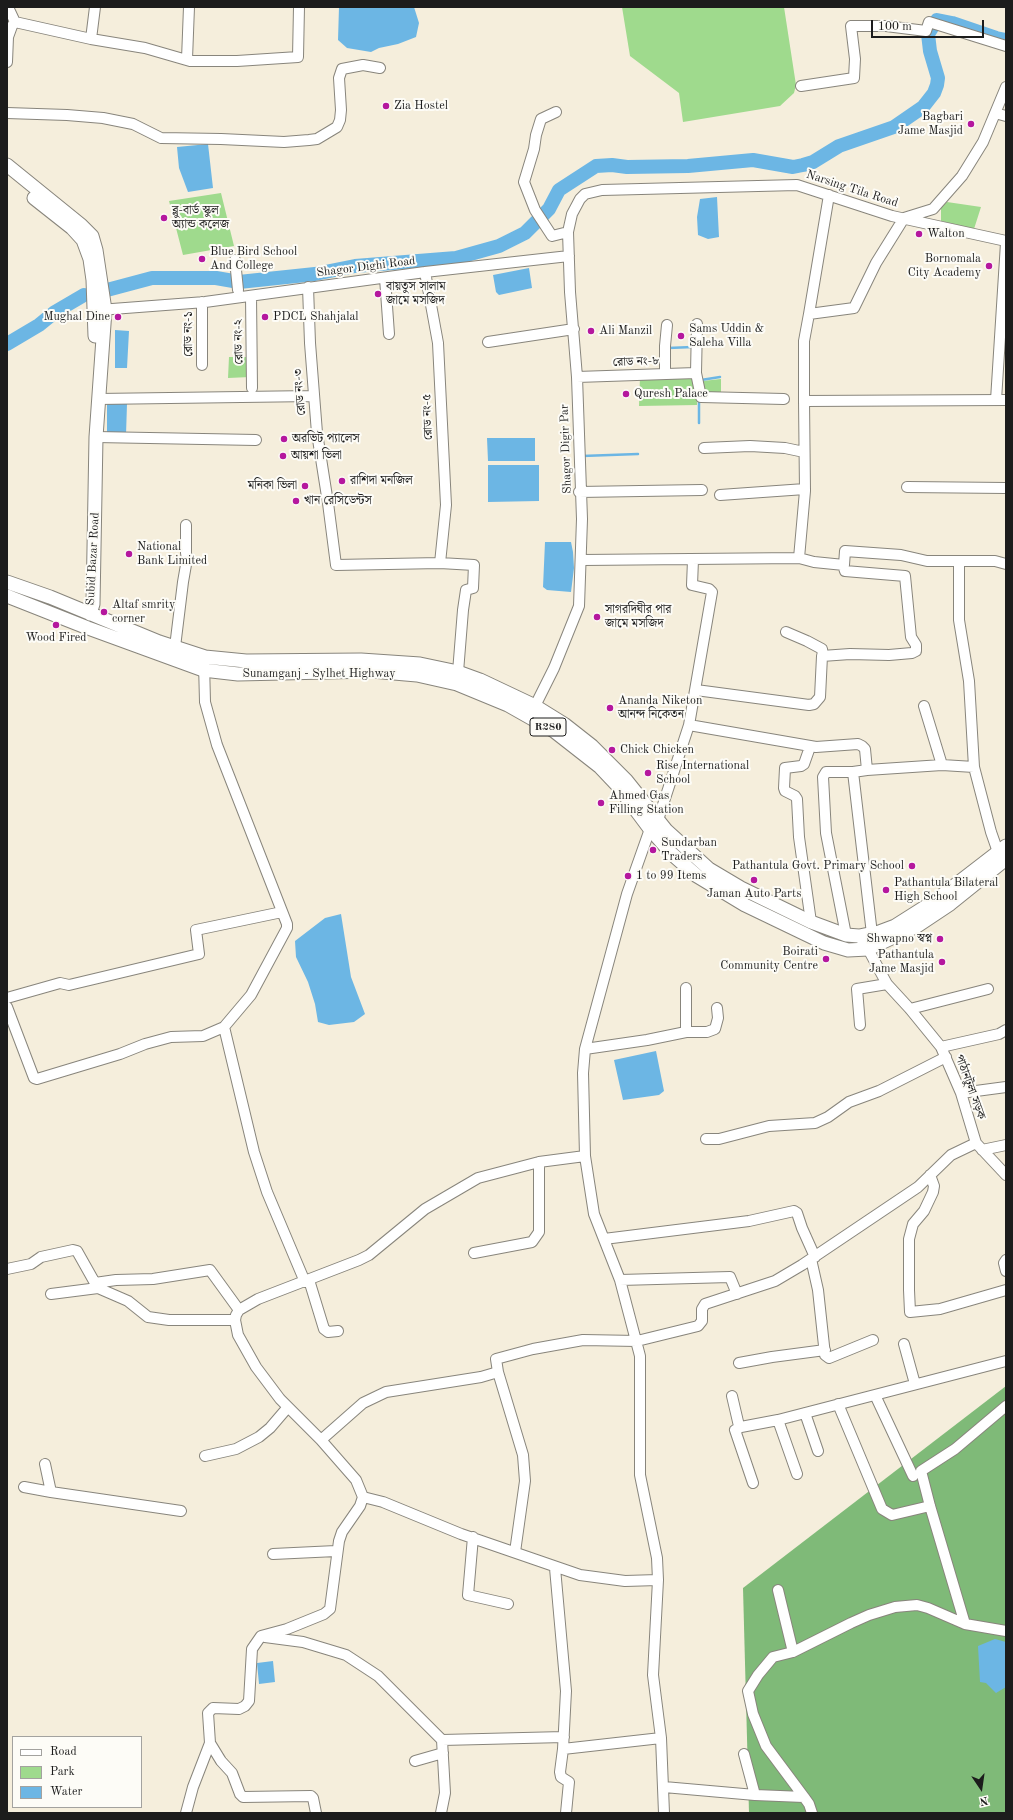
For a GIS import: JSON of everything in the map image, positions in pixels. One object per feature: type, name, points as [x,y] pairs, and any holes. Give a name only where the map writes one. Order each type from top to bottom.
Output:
[{"type":"main road","name":"Subid Bazar Road","points":[[7,165],[59,206],[92,236],[96,250],[100,310],[96,437],[94,604],[90,614]]},
{"type":"main road","name":"Subid Bazar Road","points":[[7,175],[15,184],[72,228],[83,240],[90,259],[100,310],[92,372],[90,557],[88,600],[90,614]]},
{"type":"main road","name":"Sunamganj - Sylhet Highway","points":[[7,582],[175,647],[204,663],[361,660],[420,664],[458,672],[532,712],[600,768],[654,824],[672,854],[697,876],[745,905],[824,943],[848,950],[868,949],[917,926],[950,904],[980,872],[1003,852]]},
{"type":"main road","name":"Sunamganj - Sylhet Highway","points":[[7,596],[88,628],[238,674],[372,671],[417,675],[457,684],[508,705],[532,712]]},
{"type":"main road","name":"Sunamganj - Sylhet Highway","points":[[654,824],[666,830],[709,869],[741,888],[811,922],[852,936],[872,934],[895,926],[980,872]]},
{"type":"street","points":[[8,7],[15,22]]},
{"type":"street","points":[[91,39],[95,7]]},
{"type":"street","points":[[187,59],[189,7]]},
{"type":"street","points":[[15,22],[91,39],[122,43],[194,61],[298,57],[299,7]]},
{"type":"street","points":[[7,62],[8,37],[15,22]]},
{"type":"street","points":[[801,86],[854,78],[855,59],[851,26],[886,26],[926,32],[934,23],[1006,46]]},
{"type":"street","points":[[7,113],[103,118],[132,124],[161,138],[284,142],[309,140],[317,139],[337,127],[340,120],[339,78],[342,68],[363,65],[380,68]]},
{"type":"street","points":[[938,227],[931,219],[930,214],[955,184],[973,159],[995,113],[1004,98],[1006,87]]},
{"type":"street","points":[[556,112],[541,119],[524,182],[535,210],[552,236],[568,232]]},
{"type":"street","points":[[995,113],[1006,116]]},
{"type":"street","name":"Narsing Tila Road","points":[[593,192],[602,190],[797,185],[904,218],[1006,242]]},
{"type":"street","name":"Shagor Digir Par","points":[[532,712],[554,668],[579,606],[582,560],[582,519],[577,377],[570,292],[568,232],[572,214],[580,199],[585,194],[593,192]]},
{"type":"street","points":[[799,558],[805,489],[804,341],[829,195]]},
{"type":"street","points":[[809,314],[854,308],[876,263],[904,218],[933,209]]},
{"type":"street","points":[[804,401],[1001,400],[1006,242]]},
{"type":"street","name":"Shagor Dighi Road","points":[[100,310],[202,302],[425,272],[569,256]]},
{"type":"street","points":[[235,260],[238,290]]},
{"type":"street","name":"রোড নং-৫","points":[[425,272],[438,343],[446,505],[440,562]]},
{"type":"street","points":[[385,278],[389,334]]},
{"type":"street","name":"রোড নং-৩","points":[[308,287],[310,343],[317,433],[336,565],[440,562]]},
{"type":"street","name":"রোড নং-২","points":[[251,296],[252,388]]},
{"type":"street","name":"রোড নং-১","points":[[202,302],[202,365]]},
{"type":"street","points":[[697,324],[696,373],[701,397],[784,399]]},
{"type":"street","points":[[665,374],[667,325]]},
{"type":"street","points":[[488,342],[574,329]]},
{"type":"street","name":"রোড নং-৮","points":[[577,377],[696,373]]},
{"type":"street","points":[[98,399],[314,396]]},
{"type":"street","points":[[96,437],[256,440]]},
{"type":"street","points":[[704,448],[750,446],[785,448],[804,452]]},
{"type":"street","points":[[907,487],[1006,488]]},
{"type":"street","points":[[720,495],[805,489]]},
{"type":"street","points":[[580,492],[702,490]]},
{"type":"street","points":[[175,647],[187,559],[186,525]]},
{"type":"street","points":[[823,656],[850,654],[889,655],[912,653],[916,651],[916,645],[911,637],[905,576],[846,571],[843,565],[845,551],[901,555],[927,561],[995,561],[1006,564]]},
{"type":"street","points":[[582,560],[799,558],[814,562],[843,565]]},
{"type":"street","points":[[664,1813],[661,1738],[653,1675],[658,1580],[657,1558],[640,1475],[640,1356],[620,1280],[594,1214],[585,1156],[583,1073],[585,1048],[627,894],[654,824],[689,725],[712,592],[709,589],[692,585],[692,560]]},
{"type":"street","points":[[959,561],[959,620],[969,681],[974,767],[1003,852]]},
{"type":"street","points":[[440,562],[472,564],[474,567],[473,588],[466,590],[458,672]]},
{"type":"street","points":[[88,628],[90,614]]},
{"type":"street","points":[[696,690],[777,701],[814,704],[820,697],[821,659],[823,656],[822,649],[808,640],[786,632]]},
{"type":"street","points":[[7,1007],[34,1078],[37,1079],[120,1054],[145,1044],[171,1037],[202,1036],[224,1028],[252,995],[288,928],[217,745],[205,702],[204,663]]},
{"type":"street","points":[[924,706],[942,765]]},
{"type":"street","points":[[689,725],[810,747],[858,744],[865,749],[867,770]]},
{"type":"street","points":[[810,747],[804,764],[785,768],[784,788],[785,791],[795,796],[797,799],[799,837],[811,922]]},
{"type":"street","points":[[852,936],[826,833],[823,777],[826,772],[853,772],[942,765],[974,767]]},
{"type":"street","points":[[853,772],[872,934]]},
{"type":"street","points":[[7,998],[60,984],[68,984],[199,954],[196,930],[282,912]]},
{"type":"street","name":"পাঠানটুলা সড়ক","points":[[852,936],[868,949],[887,984],[941,1047],[961,1094],[979,1146],[1006,1175]]},
{"type":"street","points":[[860,1025],[858,989],[887,984]]},
{"type":"street","points":[[686,988],[686,1032]]},
{"type":"street","points":[[910,1009],[988,989]]},
{"type":"street","points":[[585,1048],[647,1040],[686,1032],[707,1032],[715,1029],[718,1018],[717,1008]]},
{"type":"street","points":[[224,1028],[254,1152],[267,1192],[307,1281],[324,1329],[328,1332],[338,1331]]},
{"type":"street","points":[[941,1047],[999,1034],[1006,1030]]},
{"type":"street","points":[[706,1138],[718,1139],[769,1126],[815,1123],[828,1117],[849,1102],[878,1091],[946,1057]]},
{"type":"street","points":[[961,1094],[1006,1087]]},
{"type":"street","points":[[515,1552],[526,1481],[523,1456],[498,1372],[496,1359],[532,1349],[583,1340],[637,1341],[698,1326],[702,1321],[702,1309],[705,1304],[775,1281],[813,1258],[918,1187],[951,1155],[979,1146],[1006,1145]]},
{"type":"street","points":[[186,1813],[192,1787],[210,1743],[208,1713],[213,1708],[239,1709],[246,1706],[249,1701],[252,1649],[261,1636],[299,1624],[324,1614],[330,1609],[336,1551],[342,1532],[360,1506],[363,1498],[356,1480],[321,1440],[288,1407],[256,1367],[241,1341],[235,1320],[239,1310],[258,1299],[307,1281],[369,1255],[425,1209],[478,1178],[540,1162],[585,1156]]},
{"type":"street","points":[[474,1252],[532,1242],[539,1232],[540,1162]]},
{"type":"street","points":[[930,1176],[934,1186],[933,1192],[924,1211],[912,1224],[909,1239],[910,1312],[940,1309],[1006,1290]]},
{"type":"street","points":[[604,1239],[749,1221],[794,1211],[797,1213],[813,1258],[825,1355],[829,1358],[873,1340]]},
{"type":"street","points":[[7,1269],[31,1264],[41,1257],[75,1250],[96,1286],[128,1301],[148,1317],[169,1320],[235,1320]]},
{"type":"street","points":[[1006,1260],[1004,1263],[1006,1271]]},
{"type":"street","points":[[50,1294],[96,1286],[116,1280],[153,1279],[210,1270],[239,1310]]},
{"type":"street","points":[[620,1280],[730,1277],[737,1294]]},
{"type":"street","points":[[904,1344],[915,1384]]},
{"type":"street","points":[[739,1363],[825,1350]]},
{"type":"street","points":[[753,1483],[735,1430],[741,1427],[778,1420],[1006,1361]]},
{"type":"street","points":[[321,1440],[363,1403],[386,1392],[480,1377],[498,1372]]},
{"type":"street","points":[[875,1395],[913,1476]]},
{"type":"street","points":[[732,1396],[739,1426],[741,1427]]},
{"type":"street","points":[[838,1404],[882,1509],[892,1515],[930,1506]]},
{"type":"street","points":[[965,1624],[921,1471],[955,1449],[1006,1406]]},
{"type":"street","points":[[205,1456],[236,1449],[259,1437],[270,1428],[288,1407]]},
{"type":"street","points":[[805,1413],[818,1451]]},
{"type":"street","points":[[778,1420],[797,1474]]},
{"type":"street","points":[[45,1464],[51,1492]]},
{"type":"street","points":[[24,1487],[181,1511]]},
{"type":"street","points":[[363,1498],[382,1502],[473,1538],[556,1568],[580,1575],[625,1581],[658,1580]]},
{"type":"street","points":[[473,1538],[468,1595],[508,1604]]},
{"type":"street","points":[[273,1554],[336,1551]]},
{"type":"street","points":[[556,1568],[566,1691],[564,1737],[560,1772],[561,1776],[569,1782],[566,1813]]},
{"type":"street","points":[[778,1590],[792,1652]]},
{"type":"street","points":[[812,1813],[809,1804],[766,1746],[753,1714],[748,1691],[773,1656],[792,1652],[857,1620],[895,1607],[917,1605],[928,1608],[965,1624],[1006,1631]]},
{"type":"street","points":[[261,1636],[303,1642],[346,1655],[378,1676],[442,1740],[445,1793],[441,1813]]},
{"type":"street","points":[[442,1740],[564,1737]]},
{"type":"street","points":[[563,1749],[661,1738]]},
{"type":"street","points":[[210,1743],[221,1761],[232,1773],[240,1794],[243,1797],[310,1796],[313,1798],[316,1813]]},
{"type":"street","points":[[415,1761],[443,1753]]},
{"type":"street","points":[[744,1754],[755,1795]]},
{"type":"street","points":[[664,1787],[755,1795],[804,1797]]},
{"type":"green space","points":[[622,7],[784,7],[796,85],[794,93],[780,106],[683,122],[679,93],[630,56]]},
{"type":"green space","points":[[221,193],[234,246],[183,255],[169,201]]},
{"type":"green space","points":[[947,202],[981,207],[974,229],[941,221],[941,208]]},
{"type":"green space","points":[[229,357],[250,357],[250,377],[228,378]]},
{"type":"green space","points":[[640,377],[693,378],[697,388],[697,405],[639,406]]},
{"type":"green space","points":[[721,379],[721,395],[703,395],[703,381]]},
{"type":"green space","points":[[1006,1386],[1006,1813],[749,1813],[743,1588]]},
{"type":"water","points":[[339,7],[414,7],[419,23],[416,37],[398,44],[379,48],[371,52],[347,48],[338,40]]},
{"type":"water","points":[[208,144],[213,188],[188,192],[179,168],[177,147]]},
{"type":"water","points":[[717,197],[719,237],[708,239],[698,235],[697,217],[700,199]]},
{"type":"water","points":[[529,268],[532,288],[499,295],[496,292],[493,275]]},
{"type":"water","points":[[115,330],[129,331],[127,368],[115,368]]},
{"type":"water","points":[[107,403],[127,404],[126,435],[107,434]]},
{"type":"water","points":[[487,438],[535,438],[535,461],[488,461]]},
{"type":"water","points":[[488,465],[539,465],[539,501],[488,502]]},
{"type":"water","points":[[545,542],[571,542],[574,568],[571,592],[547,590],[543,587]]},
{"type":"water","points":[[341,914],[351,977],[365,1014],[354,1022],[329,1025],[318,1022],[315,1004],[308,982],[296,957],[295,941],[325,918]]},
{"type":"water","points":[[656,1051],[664,1091],[659,1095],[623,1100],[614,1060]]},
{"type":"water","points":[[995,1639],[1006,1642],[1006,1687],[996,1693],[986,1683],[980,1682],[978,1646]]},
{"type":"water","points":[[273,1661],[275,1682],[259,1684],[257,1663]]},
{"type":"waterway","points":[[107,290],[152,278],[216,278],[239,282],[315,274],[355,266],[456,258],[499,246],[525,233],[549,209],[559,190],[596,166],[688,166],[753,160],[793,167],[803,165],[813,162],[839,146],[894,127],[923,107],[934,93],[937,85],[938,78],[930,51],[928,34],[937,20],[952,23],[1006,40]]},
{"type":"waterway","points":[[7,344],[39,325],[55,312],[84,295]]},
{"type":"waterway","points":[[699,343],[719,342]]},
{"type":"waterway","points":[[668,348],[693,347]]},
{"type":"waterway","points":[[701,380],[720,377]]},
{"type":"waterway","points":[[699,402],[699,423]]},
{"type":"waterway","points":[[582,456],[638,454]]},
{"type":"place","name":"Zia Hostel","points":[[386,106]]},
{"type":"place","name":"Bagbari Jame Masjid","points":[[971,124]]},
{"type":"place","name":"ব্লু-বার্ড স্কুল অ্যান্ড কলেজ","points":[[164,218]]},
{"type":"place","name":"Walton","points":[[919,234]]},
{"type":"place","name":"Blue Bird School And College","points":[[202,259]]},
{"type":"place","name":"Bornomala City Academy","points":[[989,266]]},
{"type":"place","name":"বায়তুস সালাম জামে মসজিদ","points":[[378,294]]},
{"type":"place","name":"Mughal Dine","points":[[118,317]]},
{"type":"place","name":"PDCL Shahjalal","points":[[265,317]]},
{"type":"place","name":"Ali Manzil","points":[[591,331]]},
{"type":"place","name":"Sams Uddin & Saleha Villa","points":[[681,336]]},
{"type":"place","name":"Quresh Palace","points":[[626,394]]},
{"type":"place","name":"অরভিট প্যালেস","points":[[284,439]]},
{"type":"place","name":"আয়শা ভিলা","points":[[283,456]]},
{"type":"place","name":"রাশিদা মনজিল","points":[[342,481]]},
{"type":"place","name":"মনিকা ভিলা","points":[[305,486]]},
{"type":"place","name":"খান রেসিডেন্টস","points":[[296,501]]},
{"type":"place","name":"National Bank Limited","points":[[129,554]]},
{"type":"place","name":"Altaf smrity corner","points":[[104,612]]},
{"type":"place","name":"সাগরদিঘীর পার জামে মসজিদ","points":[[597,617]]},
{"type":"place","name":"Wood Fired","points":[[56,625]]},
{"type":"place","name":"Ananda Niketon আনন্দ নিকেতন","points":[[610,708]]},
{"type":"place","name":"Chick Chicken","points":[[612,750]]},
{"type":"place","name":"Rise International School","points":[[648,773]]},
{"type":"place","name":"Ahmed Gas Filling Station","points":[[601,803]]},
{"type":"place","name":"Sundarban Traders","points":[[653,850]]},
{"type":"place","name":"Pathantula Govt. Primary School","points":[[912,866]]},
{"type":"place","name":"1 to 99 Items","points":[[628,876]]},
{"type":"place","name":"Jaman Auto Parts","points":[[754,880]]},
{"type":"place","name":"Pathantula Bilateral High School","points":[[886,890]]},
{"type":"place","name":"Shwapno স্বপ্ন","points":[[940,939]]},
{"type":"place","name":"Boirati Community Centre","points":[[826,959]]},
{"type":"place","name":"Pathantula Jame Masjid","points":[[942,962]]}]
